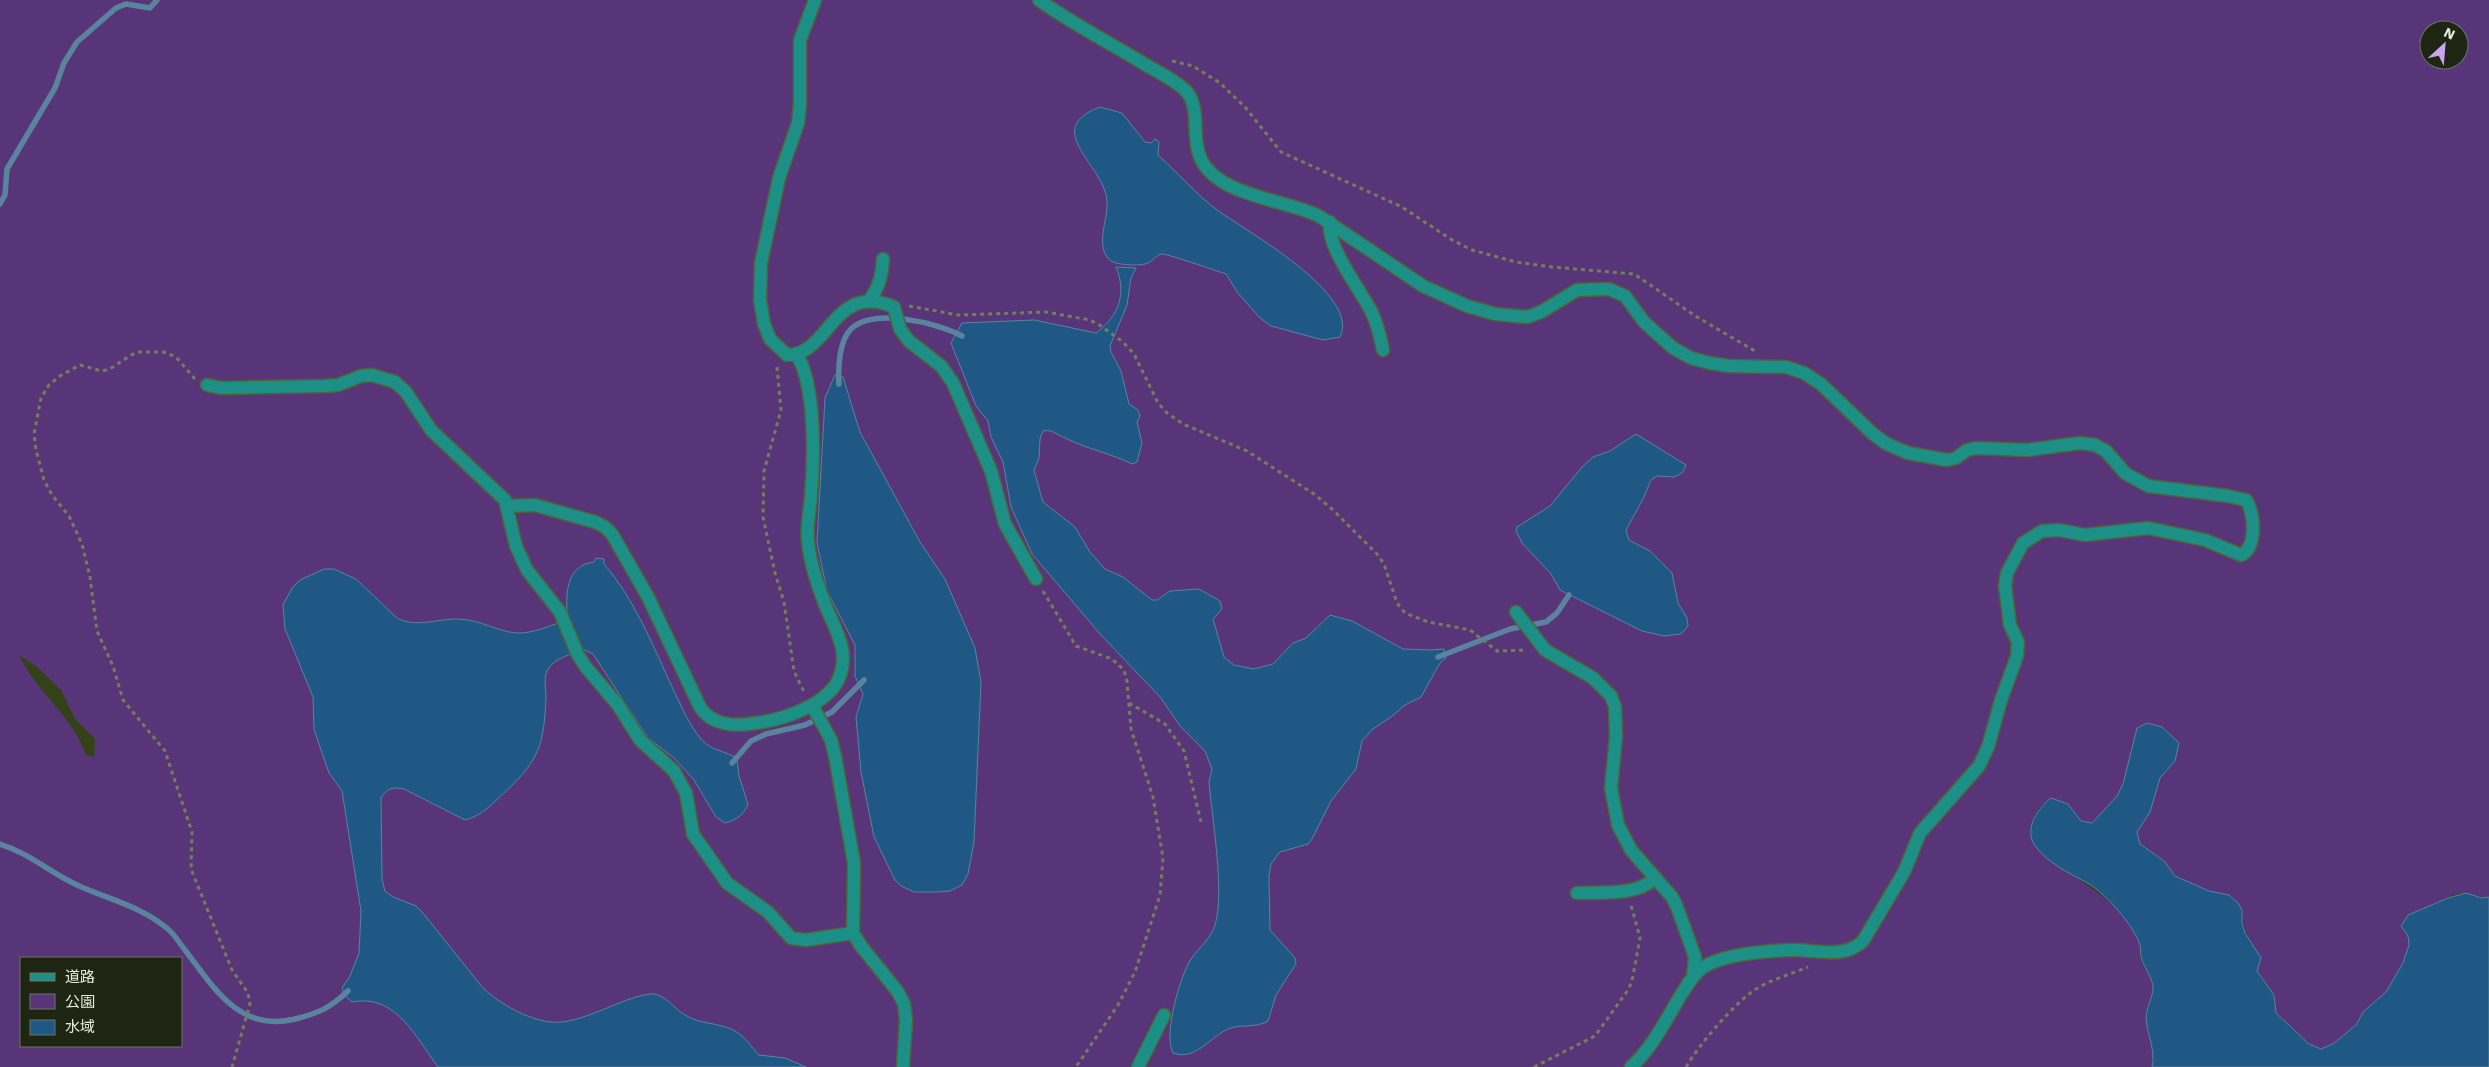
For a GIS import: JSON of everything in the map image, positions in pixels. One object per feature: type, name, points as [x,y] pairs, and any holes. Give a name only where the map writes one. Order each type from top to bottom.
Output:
[{"type":"lane","points":[[508,506],[535,505],[605,526],[612,534],[648,597],[698,705],[703,713],[710,718],[733,725],[756,723],[814,708],[838,680],[844,655],[841,641],[812,564],[808,542],[807,528],[813,458],[807,380],[803,365],[770,339],[764,324],[760,300],[761,263],[780,178],[798,122],[800,40],[815,0]]},
{"type":"lane","points":[[1039,0],[1066,19],[1186,91],[1192,102],[1199,156],[1209,172],[1222,182],[1238,190],[1303,208],[1330,222],[1423,286],[1467,306],[1495,314],[1526,317],[1541,312],[1577,290],[1609,289],[1625,296],[1651,329],[1673,348],[1691,358],[1729,366],[1786,367],[1804,373],[1821,384],[1873,434],[1887,444],[1908,453],[1946,460],[1956,458],[1967,450],[1976,448],[2027,450],[2080,442],[2095,445],[2106,451],[2125,473],[2148,486],[2228,496],[2246,500],[2251,507],[2252,536],[2250,546],[2246,552],[2240,555],[2205,540],[2148,528],[2085,534],[2059,530],[2042,531],[2023,543],[2006,573],[2005,586],[2010,625],[2018,642],[2017,656],[2001,700],[1988,747],[1979,766],[1920,833],[1904,872],[1863,941],[1856,948],[1834,953],[1792,950],[1757,953],[1715,961],[1701,968],[1693,977],[1654,1038],[1631,1067]]},
{"type":"lane","points":[[1330,222],[1329,229],[1333,242],[1372,312],[1379,330],[1383,350]]},
{"type":"lane","points":[[869,301],[877,289],[882,272],[882,259]]},
{"type":"lane","points":[[792,355],[808,349],[846,310],[869,301],[878,301],[895,309],[900,329],[910,342],[941,366],[953,383],[991,471],[1005,524],[1036,579]]},
{"type":"lane","points":[[207,385],[221,388],[324,386],[338,385],[361,376],[382,376],[395,382],[406,392],[431,430],[495,490],[508,506],[516,546],[528,570],[556,606],[578,655],[618,705],[640,740],[674,771],[686,793],[693,834],[727,883],[768,912],[791,938],[806,940],[853,933]]},
{"type":"lane","points":[[1516,612],[1543,646],[1593,678],[1611,696],[1615,707],[1616,736],[1610,788],[1618,825],[1631,850],[1654,879],[1672,897],[1677,907],[1695,957],[1693,977]]},
{"type":"lane","points":[[814,708],[825,728],[835,756],[854,863],[853,933],[861,946],[898,992],[904,1004],[906,1020],[903,1067]]},
{"type":"lane","points":[[1577,893],[1630,889],[1642,886],[1654,879]]},
{"type":"lane","points":[[1138,1067],[1164,1015]]},
{"type":"path","points":[[1142,63],[1157,60],[1174,61],[1193,66],[1207,73],[1245,107],[1281,152],[1402,207],[1437,232],[1472,250],[1494,257],[1552,267],[1634,274],[1697,317],[1758,353]]},
{"type":"path","points":[[895,309],[925,308],[958,315],[1046,312],[1090,320],[1116,337],[1134,354],[1158,403],[1167,414],[1182,424],[1247,451],[1314,494],[1332,509],[1377,554],[1384,564],[1397,603],[1405,613],[1428,622],[1470,630],[1477,634],[1486,645],[1497,651],[1543,646]]},
{"type":"path","points":[[207,385],[194,379],[176,357],[164,352],[139,352],[110,369],[102,371],[80,365],[60,376],[49,385],[41,398],[34,434],[44,480],[52,495],[69,516],[82,544],[90,578],[97,631],[113,666],[123,700],[165,751],[192,832],[191,869],[232,970],[248,993],[250,1004],[232,1067]]},
{"type":"path","points":[[792,355],[779,358],[776,363],[781,410],[764,471],[763,517],[775,573],[784,602],[794,671],[814,708]]},
{"type":"path","points":[[1036,579],[1076,646],[1112,660],[1124,670],[1131,729],[1153,797],[1163,858],[1160,895],[1129,987],[1076,1067]]},
{"type":"path","points":[[1128,703],[1165,724],[1184,751],[1201,822]]},
{"type":"path","points":[[1534,1067],[1595,1036],[1628,990],[1632,981],[1640,938],[1630,903],[1630,889]]},
{"type":"path","points":[[1686,1067],[1704,1043],[1749,994],[1764,985],[1815,964],[1834,953]]},
{"type":"green space","points":[[0,0],[2489,0],[2489,897],[2466,893],[2448,897],[2440,902],[2408,936],[2409,945],[2403,963],[2386,993],[2363,1012],[2357,1025],[2333,1044],[2321,1049],[2309,1044],[2276,1013],[2274,995],[2257,970],[2261,958],[2247,936],[2243,924],[2242,910],[2229,895],[2209,891],[2175,876],[2164,861],[2140,844],[2137,832],[2160,778],[2175,761],[2137,728],[2123,784],[2117,796],[2092,823],[2081,821],[2068,804],[2051,798],[2040,807],[2034,817],[2049,861],[2102,896],[2125,918],[2134,931],[2140,945],[2141,960],[2153,985],[2146,1018],[2153,1061],[2152,1067],[0,1067]],"holes":[[[19,655],[37,667],[61,690],[75,719],[95,739],[94,757],[86,755],[72,728],[35,681]]]},
{"type":"water","points":[[1100,107],[1122,113],[1145,142],[1151,143],[1155,139],[1159,142],[1158,155],[1202,197],[1217,210],[1297,265],[1318,283],[1334,302],[1342,320],[1340,337],[1323,340],[1271,326],[1260,318],[1238,293],[1226,274],[1203,266],[1161,254],[1142,265],[1111,261],[1103,249],[1103,234],[1107,210],[1104,189],[1075,138],[1075,126],[1083,116]]},
{"type":"water","points":[[1116,267],[1136,268],[1131,278],[1127,305],[1110,346],[1111,352],[1121,371],[1129,404],[1138,410],[1140,416],[1137,422],[1142,443],[1137,462],[1132,464],[1052,432],[1043,431],[1040,439],[1039,458],[1034,470],[1043,502],[1075,527],[1090,552],[1105,569],[1123,577],[1152,600],[1157,600],[1170,591],[1199,589],[1220,601],[1222,609],[1213,619],[1224,657],[1234,665],[1254,669],[1273,664],[1293,643],[1306,638],[1330,615],[1352,621],[1403,649],[1444,649],[1446,658],[1440,663],[1421,697],[1405,705],[1373,729],[1362,741],[1356,769],[1331,801],[1308,844],[1280,852],[1271,864],[1269,876],[1270,930],[1295,958],[1296,964],[1276,995],[1268,1021],[1258,1025],[1231,1028],[1195,1052],[1181,1055],[1173,1053],[1170,1044],[1171,1020],[1174,1006],[1187,967],[1210,935],[1215,925],[1218,911],[1218,875],[1209,782],[1212,769],[1205,751],[1180,726],[1161,698],[1101,635],[1032,554],[1011,507],[1003,462],[991,437],[988,421],[976,406],[951,343],[962,323],[1034,320],[1096,333],[1110,319],[1119,303],[1121,286]]},
{"type":"water","points":[[835,375],[843,377],[860,432],[920,542],[945,579],[975,648],[981,682],[974,842],[968,874],[962,885],[950,891],[914,892],[901,886],[895,880],[874,837],[861,772],[856,717],[863,694],[855,676],[855,645],[827,591],[817,543],[825,398]]},
{"type":"water","points":[[1636,434],[1686,465],[1683,472],[1675,477],[1657,476],[1651,480],[1626,530],[1629,540],[1650,551],[1672,573],[1678,603],[1687,618],[1688,626],[1681,634],[1664,636],[1642,631],[1560,590],[1551,574],[1522,543],[1516,531],[1517,527],[1550,506],[1582,467],[1593,457],[1610,451]]},
{"type":"water","points":[[596,558],[604,559],[604,564],[634,608],[682,708],[701,739],[714,749],[737,759],[739,776],[748,804],[744,811],[736,819],[725,823],[716,817],[694,780],[674,758],[648,738],[593,654],[585,650],[560,659],[551,665],[546,672],[544,728],[538,751],[525,771],[492,805],[465,820],[404,789],[390,789],[383,795],[381,798],[382,879],[385,891],[393,897],[416,906],[483,988],[497,1000],[532,1018],[550,1022],[570,1021],[638,996],[655,994],[665,998],[691,1018],[723,1026],[739,1033],[759,1055],[785,1058],[806,1067],[438,1067],[413,1031],[393,1011],[381,1004],[367,1001],[352,1002],[344,995],[342,988],[350,976],[359,953],[361,911],[342,791],[329,773],[314,729],[313,697],[285,629],[283,605],[292,588],[300,580],[324,569],[334,569],[356,579],[397,618],[404,621],[419,623],[457,619],[480,623],[509,632],[522,633],[542,629],[568,619],[567,592],[572,576],[577,569],[584,564],[594,562]]},
{"type":"water","points":[[2147,723],[2162,727],[2179,743],[2175,761],[2160,778],[2150,812],[2137,832],[2140,844],[2164,861],[2175,876],[2209,891],[2229,895],[2238,903],[2242,910],[2242,923],[2245,933],[2261,958],[2257,971],[2274,995],[2276,1013],[2309,1044],[2321,1049],[2333,1044],[2356,1025],[2363,1012],[2386,992],[2403,963],[2409,945],[2408,936],[2401,926],[2408,915],[2448,898],[2466,893],[2482,898],[2489,897],[2489,1067],[2152,1067],[2153,1055],[2146,1018],[2153,985],[2142,960],[2137,937],[2119,911],[2103,895],[2089,884],[2045,857],[2031,838],[2034,818],[2051,798],[2068,804],[2081,821],[2092,823],[2117,796],[2123,784],[2137,728]]},
{"type":"waterway","points":[[0,204],[5,195],[7,169],[55,88],[64,63],[77,42],[116,8],[126,4],[150,8],[157,0]]},
{"type":"waterway","points":[[839,384],[839,363],[844,340],[851,329],[861,322],[875,319],[906,319],[938,326],[962,336]]},
{"type":"waterway","points":[[1438,657],[1510,629],[1546,622],[1557,613],[1569,595]]},
{"type":"waterway","points":[[732,763],[751,741],[766,734],[805,725],[832,712],[864,680]]},
{"type":"waterway","points":[[0,844],[31,858],[77,885],[136,909],[159,922],[173,934],[218,992],[230,1004],[244,1013],[259,1019],[276,1022],[295,1019],[324,1009],[336,1002],[348,991]]}]
